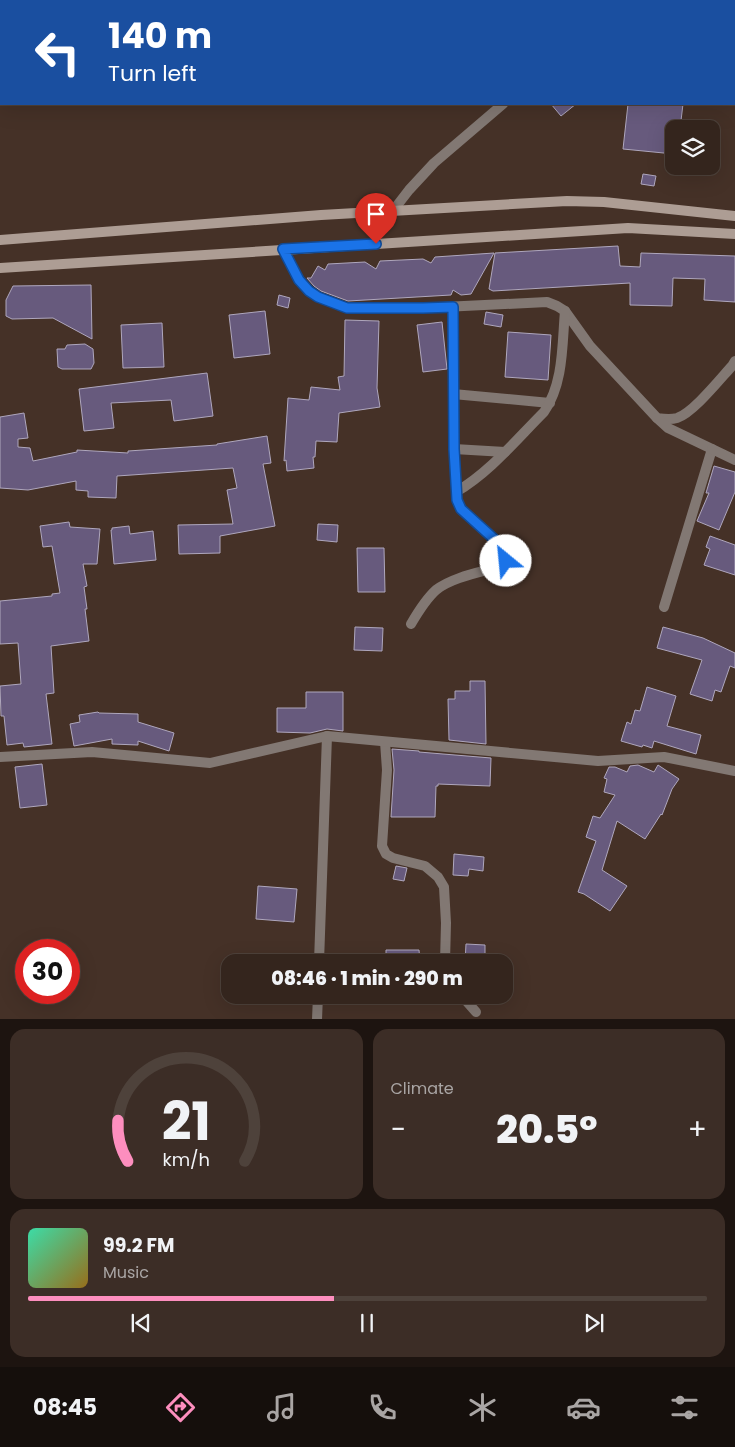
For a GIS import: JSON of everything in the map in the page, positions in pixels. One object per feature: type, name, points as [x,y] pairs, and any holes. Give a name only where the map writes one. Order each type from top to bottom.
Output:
[{"type":"main road","points":[[0,240],[321,215],[530,203],[604,202],[735,216]]},
{"type":"main road","points":[[0,268],[628,228],[735,234]]},
{"type":"street","points":[[392,212],[434,163],[501,105]]},
{"type":"street","points":[[283,249],[299,280],[309,291],[318,297],[347,308],[423,308],[547,302],[557,306],[565,311],[590,346],[668,428],[735,460]]},
{"type":"street","points":[[411,624],[423,605],[436,590],[448,582],[502,566],[506,561],[507,554],[504,548],[461,509],[457,500],[454,449],[453,307]]},
{"type":"street","points":[[456,492],[472,483],[489,468],[544,412],[550,403],[559,375],[565,311]]},
{"type":"street","points":[[657,418],[679,418],[700,401],[735,361]]},
{"type":"street","points":[[454,394],[550,403]]},
{"type":"street","points":[[454,449],[505,452]]},
{"type":"street","points":[[664,607],[712,449]]},
{"type":"street","points":[[319,954],[327,736]]},
{"type":"street","points":[[0,757],[92,752],[210,763],[327,736],[598,761],[664,757],[735,772]]},
{"type":"street","points":[[385,742],[387,770],[382,846],[386,854],[393,858],[425,866],[438,877],[444,887],[446,923],[444,954]]},
{"type":"street","points":[[317,1019],[318,1004]]},
{"type":"street","points":[[469,1004],[476,1012]]},
{"type":"building","points":[[552,105],[575,105],[561,116]]},
{"type":"building","points":[[628,105],[683,105],[681,120],[665,120],[665,153],[623,149]]},
{"type":"building","points":[[643,174],[656,176],[654,186],[641,184]]},
{"type":"building","points":[[618,246],[620,266],[640,267],[641,253],[735,256],[735,302],[704,300],[705,279],[673,278],[672,306],[630,305],[630,283],[493,291],[489,289],[495,253]]},
{"type":"building","points":[[494,253],[471,294],[461,295],[453,290],[451,295],[348,301],[321,291],[307,278],[311,278],[318,266],[325,270],[328,264],[365,262],[376,269],[380,261],[423,259],[431,263],[435,257]]},
{"type":"building","points":[[91,285],[92,339],[53,318],[12,319],[6,316],[6,300],[13,286]]},
{"type":"building","points":[[279,295],[290,298],[288,308],[277,305]]},
{"type":"building","points":[[265,311],[270,354],[234,358],[229,315]]},
{"type":"building","points":[[486,312],[503,315],[501,327],[484,324]]},
{"type":"building","points":[[345,320],[379,321],[377,388],[380,407],[339,413],[337,442],[316,441],[315,457],[313,457],[314,468],[287,471],[286,460],[284,461],[288,398],[309,400],[311,387],[340,390],[338,377],[344,376]]},
{"type":"building","points":[[442,322],[447,369],[423,372],[417,325]]},
{"type":"building","points":[[162,323],[164,367],[123,368],[121,325]]},
{"type":"building","points":[[508,332],[551,335],[548,380],[505,377]]},
{"type":"building","points":[[85,344],[93,349],[94,363],[91,369],[62,369],[58,367],[57,349],[65,349],[67,345]]},
{"type":"building","points":[[207,373],[213,416],[174,421],[171,400],[111,403],[114,428],[84,431],[79,389]]},
{"type":"building","points":[[24,413],[28,438],[18,439],[18,447],[30,448],[33,461],[77,452],[77,450],[128,453],[128,451],[217,445],[267,436],[271,463],[263,464],[275,526],[220,536],[220,553],[179,554],[178,525],[233,524],[227,490],[237,488],[233,468],[117,476],[116,498],[88,497],[88,491],[76,490],[76,481],[28,490],[0,488],[0,417]]},
{"type":"building","points":[[714,466],[735,472],[735,492],[719,530],[697,521],[709,493],[706,493]]},
{"type":"building","points":[[69,522],[70,527],[100,529],[97,564],[83,564],[87,586],[84,587],[89,641],[51,646],[54,693],[46,694],[52,744],[24,747],[23,743],[7,745],[4,716],[1,716],[0,686],[21,684],[18,643],[0,644],[0,601],[52,596],[52,594],[60,593],[52,546],[43,547],[40,526]]},
{"type":"building","points":[[318,524],[338,525],[337,542],[317,540]]},
{"type":"building","points":[[129,526],[130,534],[153,531],[156,560],[114,564],[111,530],[112,528]]},
{"type":"building","points":[[710,536],[735,545],[735,575],[704,565],[710,549],[706,547]]},
{"type":"building","points":[[357,548],[384,548],[385,592],[358,592]]},
{"type":"building","points":[[355,627],[383,628],[382,651],[354,650]]},
{"type":"building","points":[[663,627],[703,638],[735,653],[735,668],[730,666],[721,692],[715,690],[712,701],[690,694],[702,660],[657,648]]},
{"type":"building","points":[[470,681],[485,681],[486,744],[449,740],[448,699],[455,699],[455,691],[470,691]]},
{"type":"building","points":[[647,687],[676,696],[667,726],[701,735],[696,754],[654,741],[652,748],[621,741],[627,722],[631,724],[635,710],[640,711]]},
{"type":"building","points":[[306,692],[343,692],[343,731],[327,729],[310,733],[277,732],[277,708],[306,708]]},
{"type":"building","points":[[98,712],[138,714],[138,722],[174,733],[169,751],[138,741],[138,745],[112,744],[112,739],[74,746],[70,724],[80,722],[79,715]]},
{"type":"building","points":[[392,749],[491,758],[490,786],[438,784],[436,786],[435,817],[391,817],[394,770]]},
{"type":"building","points":[[42,764],[47,805],[20,808],[15,767]]},
{"type":"building","points":[[638,765],[654,772],[658,765],[679,779],[672,789],[662,815],[645,839],[617,821],[602,870],[627,886],[610,911],[578,892],[596,841],[586,837],[593,816],[600,818],[615,795],[604,792],[607,779],[604,778],[609,767],[615,767],[627,772],[630,766]]},
{"type":"building","points":[[454,854],[484,857],[483,871],[469,869],[468,876],[453,875]]},
{"type":"building","points":[[396,866],[407,868],[404,881],[393,879]]},
{"type":"building","points":[[258,886],[297,889],[294,922],[256,919]]},
{"type":"building","points":[[466,944],[485,945],[485,954],[465,954]]},
{"type":"building","points":[[386,950],[419,950],[419,954],[386,954]]},
{"type":"route","points":[[376,244],[283,249],[299,280],[309,291],[318,297],[347,308],[453,307],[454,449],[457,500],[461,509],[504,548],[507,554],[506,561]]}]
